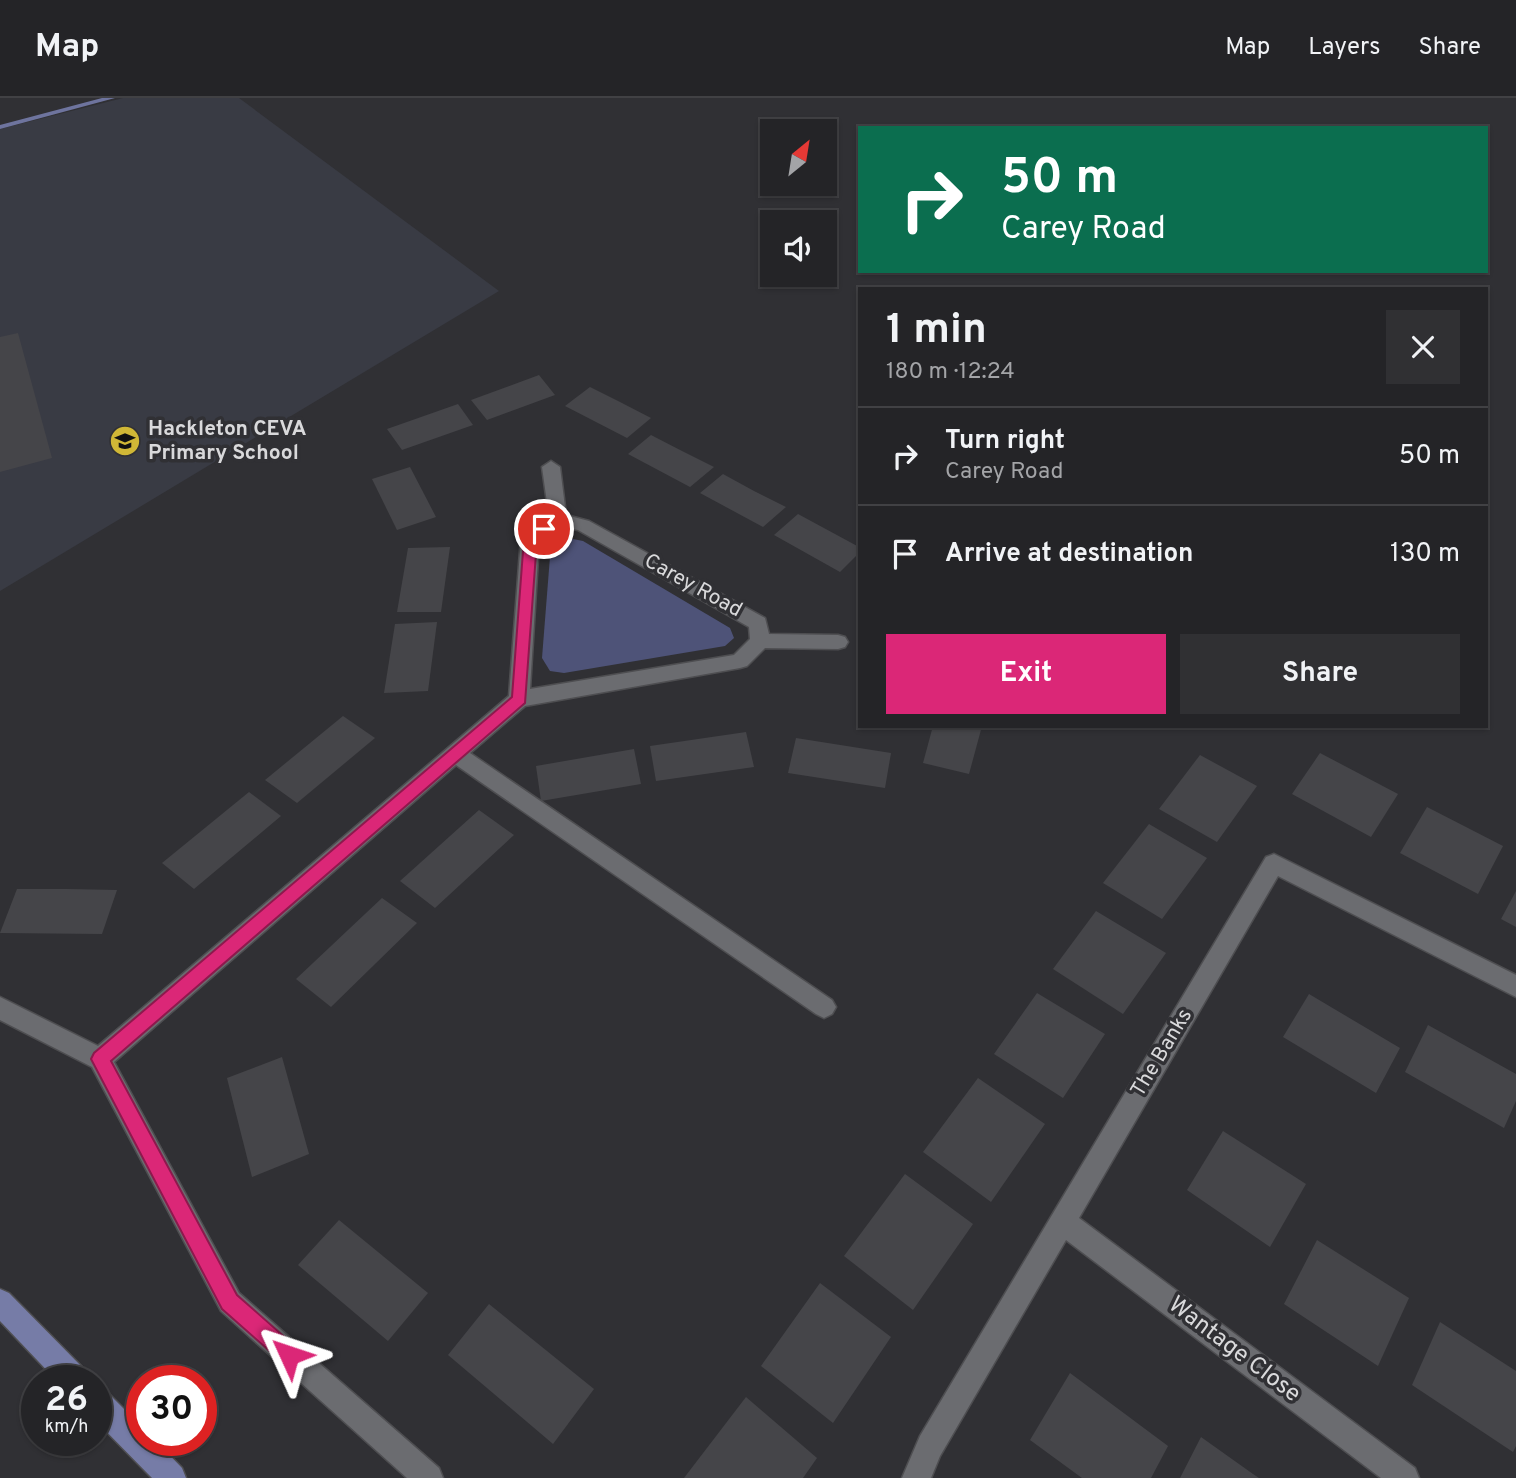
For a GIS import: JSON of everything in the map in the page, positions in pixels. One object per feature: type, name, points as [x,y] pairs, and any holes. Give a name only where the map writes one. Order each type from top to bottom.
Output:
[{"type":"main road","points":[[0,1302],[61,1365]]},
{"type":"main road","points":[[112,1417],[172,1478]]},
{"type":"street","points":[[100,1059],[519,699],[530,538],[558,520],[551,467]]},
{"type":"street","name":"Carey Road","points":[[519,699],[740,661],[760,641],[758,623],[583,525],[558,520]]},
{"type":"street","points":[[760,641],[838,642]]},
{"type":"street","points":[[456,754],[824,1007]]},
{"type":"street","name":"The Banks","points":[[916,1478],[930,1446],[1274,863],[1516,987]]},
{"type":"street","points":[[0,1008],[100,1059],[229,1302],[429,1478]]},
{"type":"street","name":"Wantage Close","points":[[1063,1222],[1405,1478]]},
{"type":"shaded area","name":"Hackleton CEVA Primary School","points":[[123,98],[239,98],[499,291],[0,591],[0,129]]},
{"type":"shaded area","points":[[568,538],[583,541],[730,628],[734,638],[725,646],[564,673],[550,671],[542,658],[551,544]]},
{"type":"building","points":[[18,333],[52,458],[0,472],[0,337]]},
{"type":"building","points":[[539,375],[555,395],[487,420],[471,400]]},
{"type":"building","points":[[590,387],[651,418],[627,438],[565,406]]},
{"type":"building","points":[[458,404],[473,425],[402,450],[387,429]]},
{"type":"building","points":[[651,435],[714,467],[690,487],[628,454]]},
{"type":"building","points":[[410,467],[436,517],[397,530],[372,479]]},
{"type":"building","points":[[723,474],[786,507],[763,527],[700,493]]},
{"type":"building","points":[[798,514],[858,546],[858,554],[840,572],[774,535]]},
{"type":"building","points":[[450,547],[441,612],[397,612],[408,548]]},
{"type":"building","points":[[437,622],[428,691],[384,693],[395,624]]},
{"type":"building","points":[[343,716],[375,738],[297,803],[265,780]]},
{"type":"building","points":[[932,728],[981,728],[969,774],[923,763]]},
{"type":"building","points":[[746,732],[754,767],[656,781],[650,746]]},
{"type":"building","points":[[796,738],[891,753],[885,788],[788,773]]},
{"type":"building","points":[[634,749],[641,784],[541,801],[536,766]]},
{"type":"building","points":[[1320,753],[1398,794],[1371,837],[1292,794]]},
{"type":"building","points":[[1200,755],[1257,786],[1217,842],[1159,809]]},
{"type":"building","points":[[249,792],[281,816],[194,889],[162,863]]},
{"type":"building","points":[[1427,807],[1503,846],[1478,894],[1400,853]]},
{"type":"building","points":[[479,810],[514,835],[435,908],[400,881]]},
{"type":"building","points":[[1149,824],[1207,858],[1162,919],[1103,883]]},
{"type":"building","points":[[17,889],[117,890],[102,934],[0,933]]},
{"type":"building","points":[[1516,891],[1516,927],[1501,919]]},
{"type":"building","points":[[382,898],[417,923],[331,1007],[296,979]]},
{"type":"building","points":[[1096,911],[1166,953],[1123,1014],[1053,969]]},
{"type":"building","points":[[1037,993],[1105,1034],[1063,1098],[994,1054]]},
{"type":"building","points":[[1309,994],[1400,1048],[1376,1093],[1283,1037]]},
{"type":"building","points":[[1428,1025],[1516,1074],[1516,1101],[1504,1128],[1405,1072]]},
{"type":"building","points":[[282,1057],[309,1154],[252,1177],[227,1078]]},
{"type":"building","points":[[978,1078],[1045,1124],[991,1202],[923,1152]]},
{"type":"building","points":[[1223,1131],[1306,1184],[1270,1247],[1187,1190]]},
{"type":"building","points":[[905,1174],[973,1224],[913,1310],[844,1256]]},
{"type":"building","points":[[339,1220],[428,1293],[388,1341],[298,1265]]},
{"type":"building","points":[[1317,1240],[1409,1298],[1378,1366],[1284,1304]]},
{"type":"building","points":[[820,1283],[891,1337],[833,1423],[761,1366]]},
{"type":"building","points":[[489,1304],[594,1389],[553,1444],[448,1355]]},
{"type":"building","points":[[1440,1322],[1516,1371],[1516,1446],[1513,1452],[1412,1385]]},
{"type":"building","points":[[1070,1373],[1168,1446],[1151,1478],[1082,1478],[1030,1440]]},
{"type":"building","points":[[746,1397],[817,1458],[803,1478],[684,1478]]},
{"type":"building","points":[[1201,1437],[1253,1474],[1259,1478],[1180,1478]]},
{"type":"waterway","points":[[0,127],[111,98]]},
{"type":"place","name":"Hackleton CEVA Primary School","points":[[125,441]]},
{"type":"route","points":[[289,1355],[229,1302],[100,1059],[519,699],[530,538],[544,529]]}]
